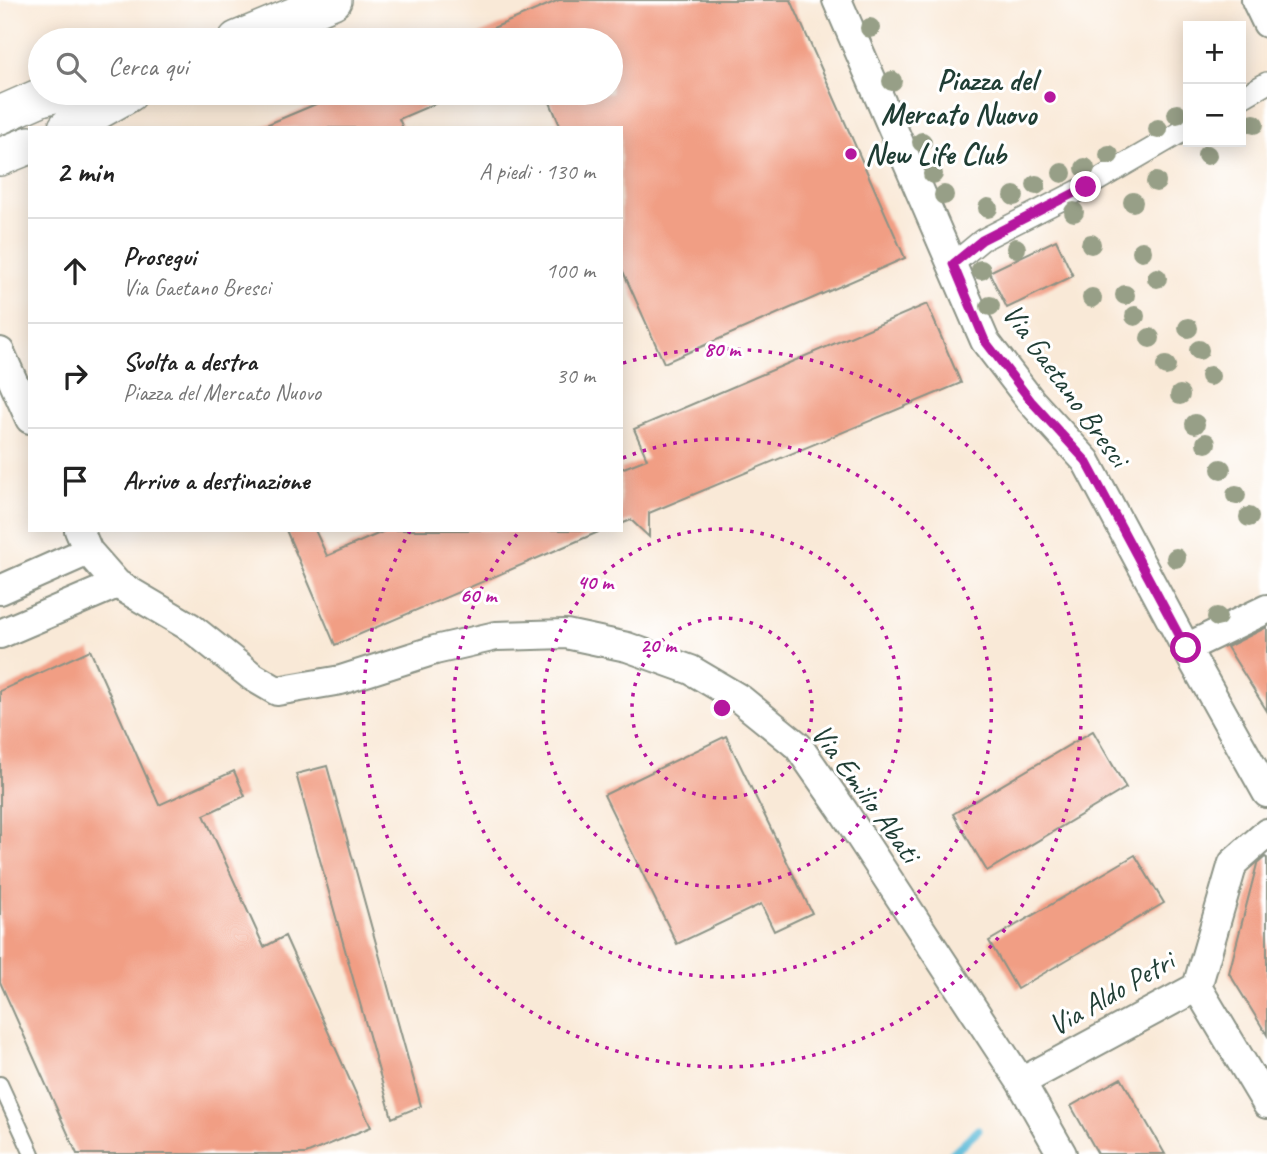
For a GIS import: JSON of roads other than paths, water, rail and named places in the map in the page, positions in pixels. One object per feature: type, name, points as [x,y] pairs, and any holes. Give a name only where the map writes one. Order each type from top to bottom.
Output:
[{"type":"street","points":[[266,28],[333,0]]},
{"type":"street","name":"Via Gaetano Bresci","points":[[837,0],[985,341],[1031,401],[1086,461],[1267,793]]},
{"type":"street","points":[[1256,0],[1267,23]]},
{"type":"street","points":[[1246,95],[1267,83]]},
{"type":"street","points":[[0,115],[28,103]]},
{"type":"street","points":[[71,126],[108,105]]},
{"type":"street","points":[[953,264],[982,240],[1086,187],[1183,131]]},
{"type":"street","points":[[0,157],[28,146]]},
{"type":"street","points":[[0,352],[28,415]]},
{"type":"street","points":[[0,590],[83,541]]},
{"type":"street","name":"Via Emilio Abati","points":[[83,541],[117,584],[190,627],[253,677],[277,691],[341,680],[435,650],[496,636],[566,635],[627,647],[691,670],[740,699],[798,746],[1021,1082],[1062,1154]]},
{"type":"street","points":[[0,634],[117,584]]},
{"type":"street","points":[[1186,648],[1267,609]]},
{"type":"street","name":"Via Aldo Petri","points":[[1021,1082],[1197,987],[1233,863],[1267,833]]},
{"type":"street","points":[[1197,987],[1267,1104]]},
{"type":"lane","points":[[0,1084],[32,1154]]},
{"type":"waterway","points":[[952,1154],[978,1130]]},
{"type":"place","name":"Piazza del Mercato Nuovo","points":[[1050,97]]},
{"type":"place","name":"New Life Club","points":[[851,154]]}]
